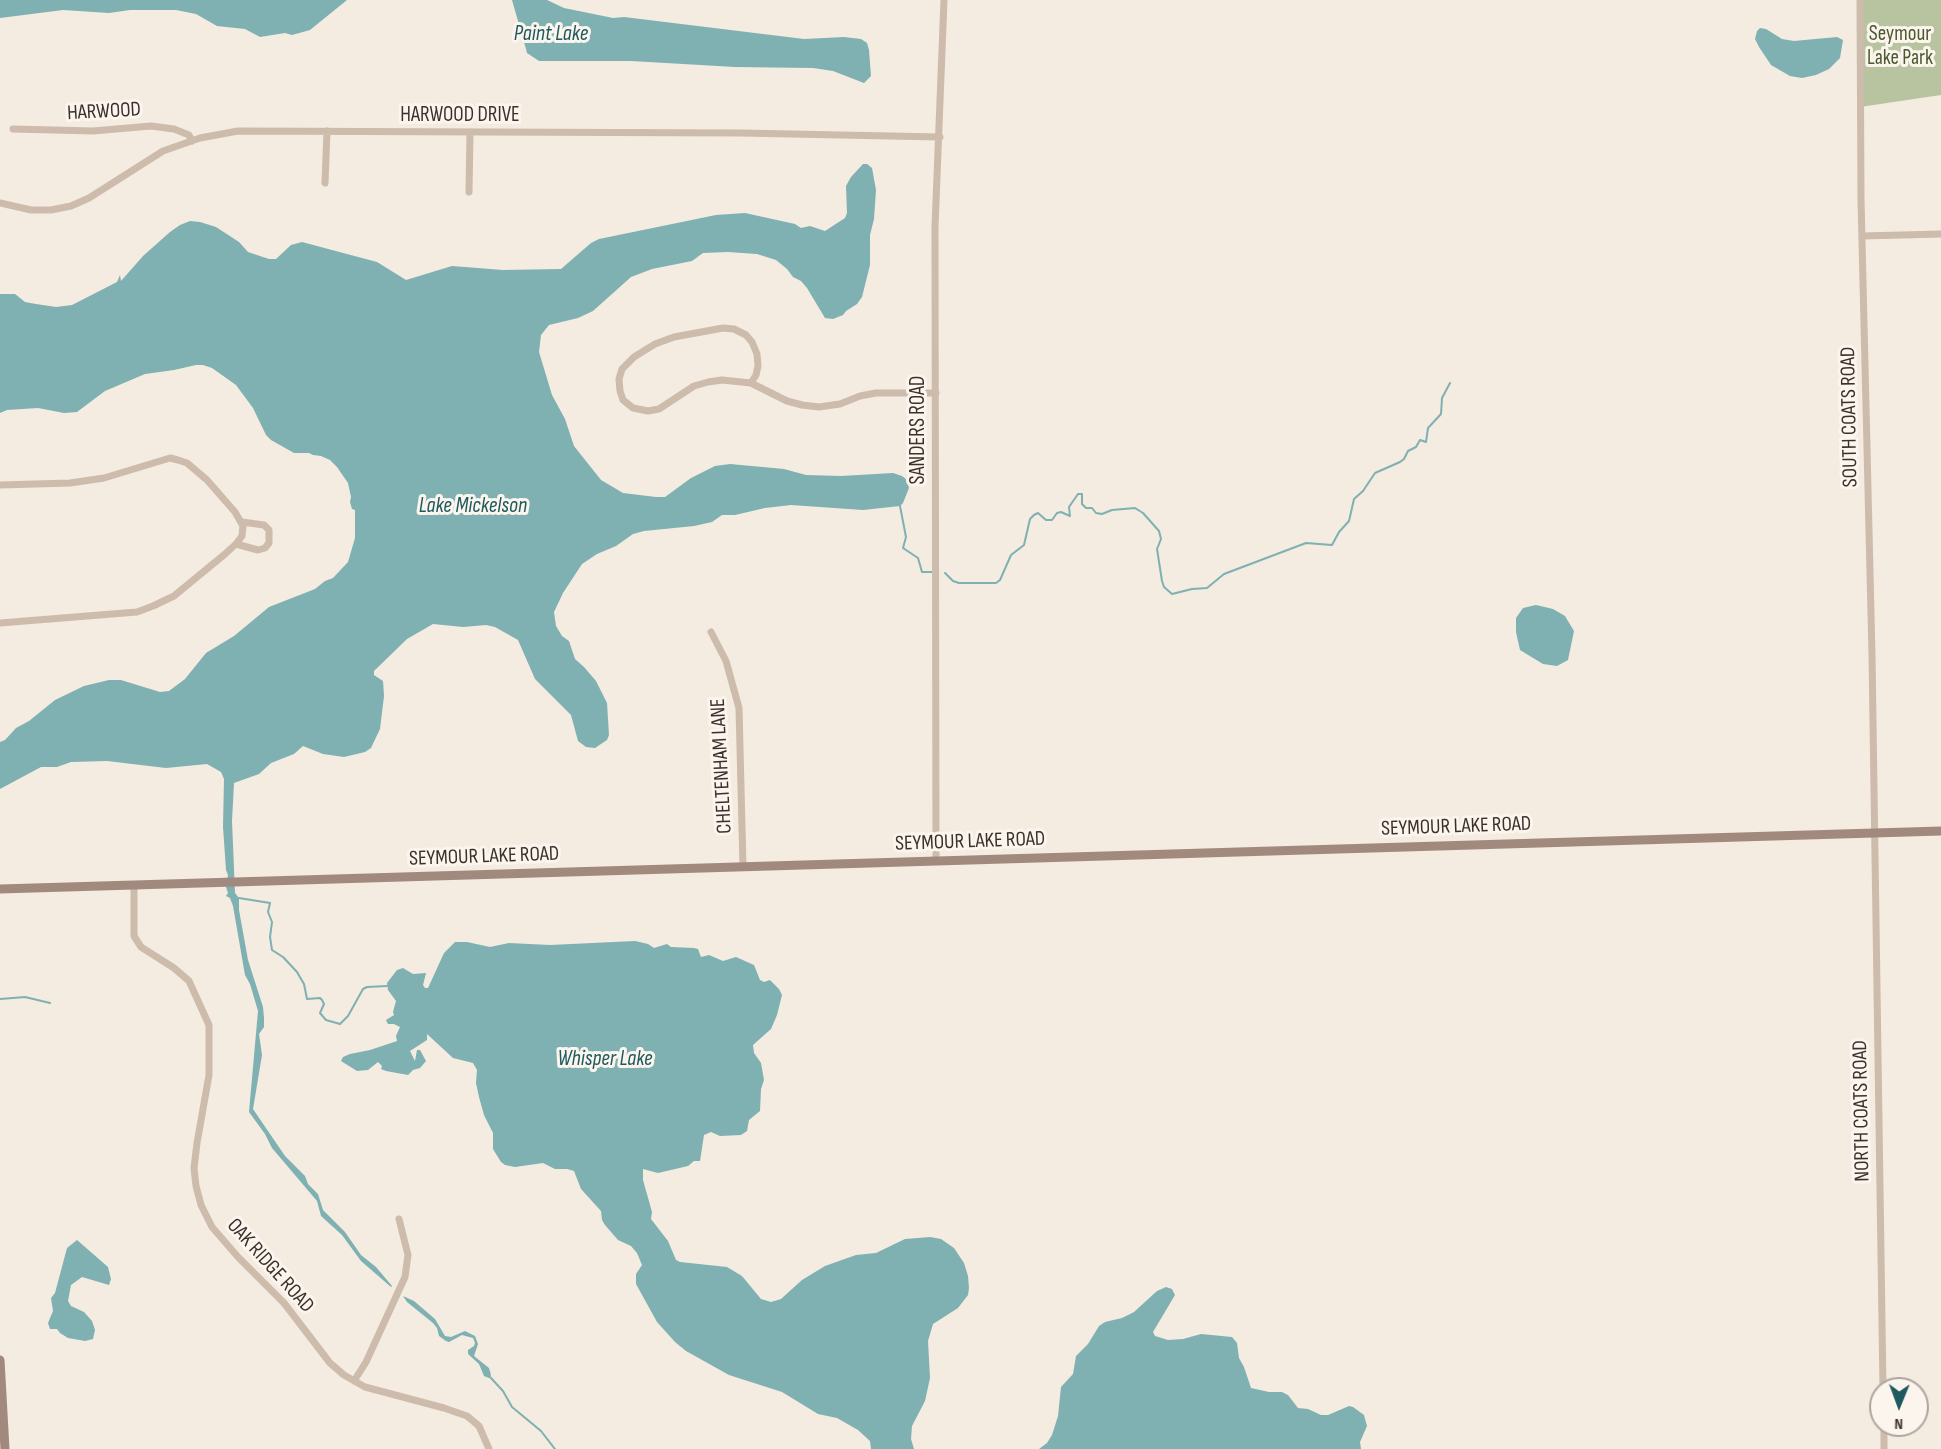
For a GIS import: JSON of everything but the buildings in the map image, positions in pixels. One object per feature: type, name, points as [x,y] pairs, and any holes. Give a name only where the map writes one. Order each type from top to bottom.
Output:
[{"type":"street","name":"SANDERS ROAD","points":[[936,860],[935,227],[944,0]]},
{"type":"street","name":"SOUTH COATS ROAD","points":[[1860,0],[1862,236],[1874,833]]},
{"type":"street","name":"HARWOOD","points":[[13,129],[93,131],[151,126],[174,129],[189,135],[192,141]]},
{"type":"street","name":"HARWOOD DRIVE","points":[[0,203],[31,210],[51,210],[71,206],[89,198],[163,151],[192,141],[238,131],[729,133],[940,137]]},
{"type":"street","points":[[325,183],[327,131]]},
{"type":"street","points":[[469,192],[470,132]]},
{"type":"street","points":[[1862,236],[1941,234]]},
{"type":"street","points":[[751,384],[758,366],[757,354],[752,342],[746,335],[734,329],[723,328],[674,337],[655,344],[634,357],[622,369],[619,379],[623,400],[633,408],[648,411],[659,409],[680,394],[708,382],[722,380],[751,384],[787,401],[819,407],[840,404],[860,396],[876,393],[936,393]]},
{"type":"street","points":[[0,485],[46,485],[104,478],[170,458],[187,463],[196,469],[224,499],[243,526],[242,536],[236,544],[174,596],[137,612],[0,623]]},
{"type":"street","points":[[236,544],[258,550],[265,548],[270,537],[269,530],[264,525],[242,522]]},
{"type":"street","name":"CHELTENHAM LANE","points":[[711,632],[726,661],[739,708],[743,867]]},
{"type":"street","name":"SEYMOUR LAKE ROAD","points":[[0,889],[1941,831]]},
{"type":"street","name":"NORTH COATS ROAD","points":[[1874,833],[1883,1377]]},
{"type":"street","name":"OAK RIDGE ROAD","points":[[134,885],[134,936],[141,947],[174,968],[189,981],[208,1025],[209,1075],[196,1143],[194,1168],[201,1205],[212,1227],[231,1250],[284,1303],[330,1363],[344,1375],[365,1386],[467,1416],[479,1426],[489,1449]]},
{"type":"street","points":[[354,1381],[366,1362],[405,1277],[408,1255],[399,1220]]},
{"type":"street","points":[[0,1360],[5,1449]]},
{"type":"green space","name":"Seymour Lake Park","points":[[1859,0],[1941,0],[1941,95],[1860,107]]},
{"type":"water","points":[[0,0],[347,0],[310,30],[292,35],[285,33],[260,37],[245,29],[217,26],[196,14],[176,10],[130,10],[109,13],[63,10],[0,18]]},
{"type":"water","name":"Paint Lake","points":[[512,0],[547,0],[564,8],[613,18],[624,17],[804,39],[844,37],[861,39],[867,43],[869,50],[871,76],[864,83],[833,71],[813,68],[735,67],[631,61],[539,61],[527,53]]},
{"type":"water","points":[[1760,28],[1782,39],[1794,41],[1837,37],[1843,40],[1840,58],[1829,69],[1816,75],[1802,78],[1790,76],[1771,65],[1759,47],[1755,39]]},
{"type":"water","name":"Lake Mickelson","points":[[863,164],[872,168],[876,190],[874,219],[870,235],[870,265],[862,297],[843,315],[833,319],[825,318],[807,288],[776,260],[757,254],[703,253],[692,261],[652,269],[631,277],[593,311],[578,318],[549,325],[541,335],[539,352],[552,395],[565,419],[574,446],[601,480],[623,493],[665,497],[691,478],[715,466],[730,464],[784,469],[806,475],[841,476],[893,473],[907,480],[909,488],[900,506],[863,510],[791,505],[735,515],[722,515],[712,522],[694,526],[633,534],[582,564],[554,612],[556,626],[562,636],[569,641],[575,659],[596,681],[607,703],[609,735],[607,740],[595,748],[586,747],[578,741],[571,715],[535,679],[518,640],[495,627],[486,625],[463,627],[433,624],[407,639],[374,671],[374,675],[383,681],[384,696],[380,729],[371,748],[365,752],[344,757],[323,754],[303,746],[294,754],[271,763],[259,774],[234,783],[232,821],[235,893],[239,898],[248,960],[263,1007],[264,1018],[264,1027],[259,1034],[262,1055],[253,1109],[285,1156],[305,1176],[308,1184],[318,1194],[323,1210],[345,1232],[361,1255],[376,1267],[391,1287],[361,1261],[342,1235],[321,1216],[317,1201],[272,1148],[249,1112],[258,1011],[245,975],[233,906],[230,898],[226,896],[228,875],[223,827],[224,779],[221,772],[207,764],[166,768],[107,761],[71,762],[57,767],[41,767],[0,789],[0,742],[55,700],[84,686],[109,680],[121,680],[160,692],[169,691],[185,679],[206,653],[234,636],[269,607],[315,589],[333,578],[348,562],[355,538],[355,510],[352,509],[350,502],[348,483],[330,460],[309,453],[294,453],[271,440],[266,435],[253,408],[236,385],[212,368],[203,365],[145,374],[105,391],[77,412],[64,413],[38,408],[7,410],[0,413],[0,294],[15,294],[25,302],[36,304],[56,307],[72,305],[117,282],[120,275],[121,281],[143,256],[170,232],[190,221],[216,227],[239,242],[248,252],[269,259],[276,259],[291,245],[302,242],[377,262],[406,280],[452,266],[503,270],[561,269],[591,243],[599,239],[716,215],[745,213],[795,224],[801,228],[810,226],[825,231],[845,218],[847,213],[846,186]]},
{"type":"water","points":[[1536,605],[1553,609],[1565,616],[1574,631],[1568,660],[1557,666],[1543,664],[1520,650],[1516,618],[1523,608]]},
{"type":"water","name":"Whisper Lake","points":[[635,941],[654,948],[667,944],[671,947],[694,948],[698,949],[701,957],[709,955],[723,961],[736,957],[754,965],[760,980],[764,982],[770,980],[782,995],[771,1029],[753,1045],[754,1053],[761,1063],[764,1080],[761,1089],[760,1111],[749,1120],[747,1131],[741,1135],[720,1136],[711,1132],[704,1135],[700,1161],[694,1161],[688,1166],[658,1173],[643,1169],[643,1180],[652,1212],[651,1219],[668,1241],[676,1260],[727,1267],[742,1276],[761,1299],[771,1302],[781,1299],[802,1280],[825,1266],[856,1255],[876,1253],[905,1239],[930,1237],[941,1239],[954,1248],[964,1263],[968,1276],[968,1295],[958,1308],[933,1324],[928,1341],[930,1378],[925,1401],[912,1426],[911,1439],[914,1449],[871,1449],[870,1441],[858,1430],[837,1418],[818,1414],[782,1392],[729,1375],[686,1351],[675,1342],[657,1322],[636,1284],[636,1274],[642,1265],[637,1253],[631,1246],[618,1240],[605,1225],[601,1211],[581,1189],[574,1171],[555,1169],[543,1163],[515,1167],[501,1162],[493,1149],[493,1133],[484,1115],[476,1083],[477,1070],[473,1063],[453,1058],[427,1034],[427,1040],[410,1051],[415,1061],[417,1050],[420,1050],[426,1061],[420,1068],[408,1075],[381,1069],[382,1066],[378,1062],[368,1070],[357,1071],[341,1061],[343,1057],[350,1054],[397,1041],[396,1036],[400,1027],[388,1024],[386,1020],[394,1015],[396,1001],[388,990],[387,983],[397,970],[403,968],[413,974],[426,973],[423,985],[428,988],[444,953],[455,942],[490,947],[509,943],[550,945]]},
{"type":"water","points":[[77,1240],[108,1267],[111,1279],[109,1285],[82,1277],[71,1285],[68,1301],[71,1306],[84,1312],[92,1321],[95,1330],[93,1339],[85,1341],[68,1338],[57,1329],[50,1329],[48,1323],[53,1311],[51,1298],[55,1293],[67,1248]]},
{"type":"water","points":[[1166,1287],[1172,1289],[1175,1295],[1153,1332],[1155,1336],[1168,1340],[1201,1334],[1232,1337],[1237,1343],[1239,1358],[1251,1388],[1282,1392],[1288,1395],[1298,1408],[1308,1409],[1321,1415],[1328,1415],[1349,1406],[1364,1415],[1367,1426],[1360,1442],[1361,1449],[1039,1449],[1052,1435],[1058,1416],[1061,1387],[1073,1374],[1076,1356],[1088,1344],[1099,1326],[1134,1312],[1157,1291]]},
{"type":"water","points":[[403,1296],[414,1301],[435,1319],[445,1336],[451,1337],[465,1331],[475,1336],[478,1344],[474,1356],[489,1368],[491,1375],[489,1378],[484,1376],[479,1364],[468,1354],[468,1350],[475,1343],[473,1338],[462,1335],[449,1342],[446,1341],[439,1336],[433,1323]]},
{"type":"waterway","points":[[945,573],[953,581],[959,583],[996,583],[1000,580],[1011,555],[1024,545],[1030,519],[1038,513],[1046,520],[1052,520],[1057,513],[1061,512],[1070,516],[1069,507],[1078,494],[1082,494],[1082,504],[1086,508],[1092,508],[1096,513],[1135,508],[1143,513],[1159,531],[1161,539],[1157,549],[1162,581],[1164,587],[1172,594],[1207,588],[1224,574],[1306,543],[1332,545],[1339,532],[1349,521],[1354,499],[1363,491],[1375,473],[1400,462],[1420,440],[1426,442],[1428,428],[1441,414],[1442,398],[1450,383]]},
{"type":"waterway","points":[[900,506],[906,537],[903,548],[918,558],[922,572],[932,572]]},
{"type":"waterway","points":[[239,898],[270,903],[268,912],[272,922],[270,937],[272,950],[283,957],[297,972],[304,984],[307,999],[320,998],[322,1000],[324,1004],[320,1013],[326,1020],[340,1024],[348,1016],[363,989],[387,986]]},
{"type":"waterway","points":[[0,999],[25,997],[50,1003]]},
{"type":"waterway","points":[[490,1377],[503,1391],[512,1407],[541,1431],[555,1449]]}]
